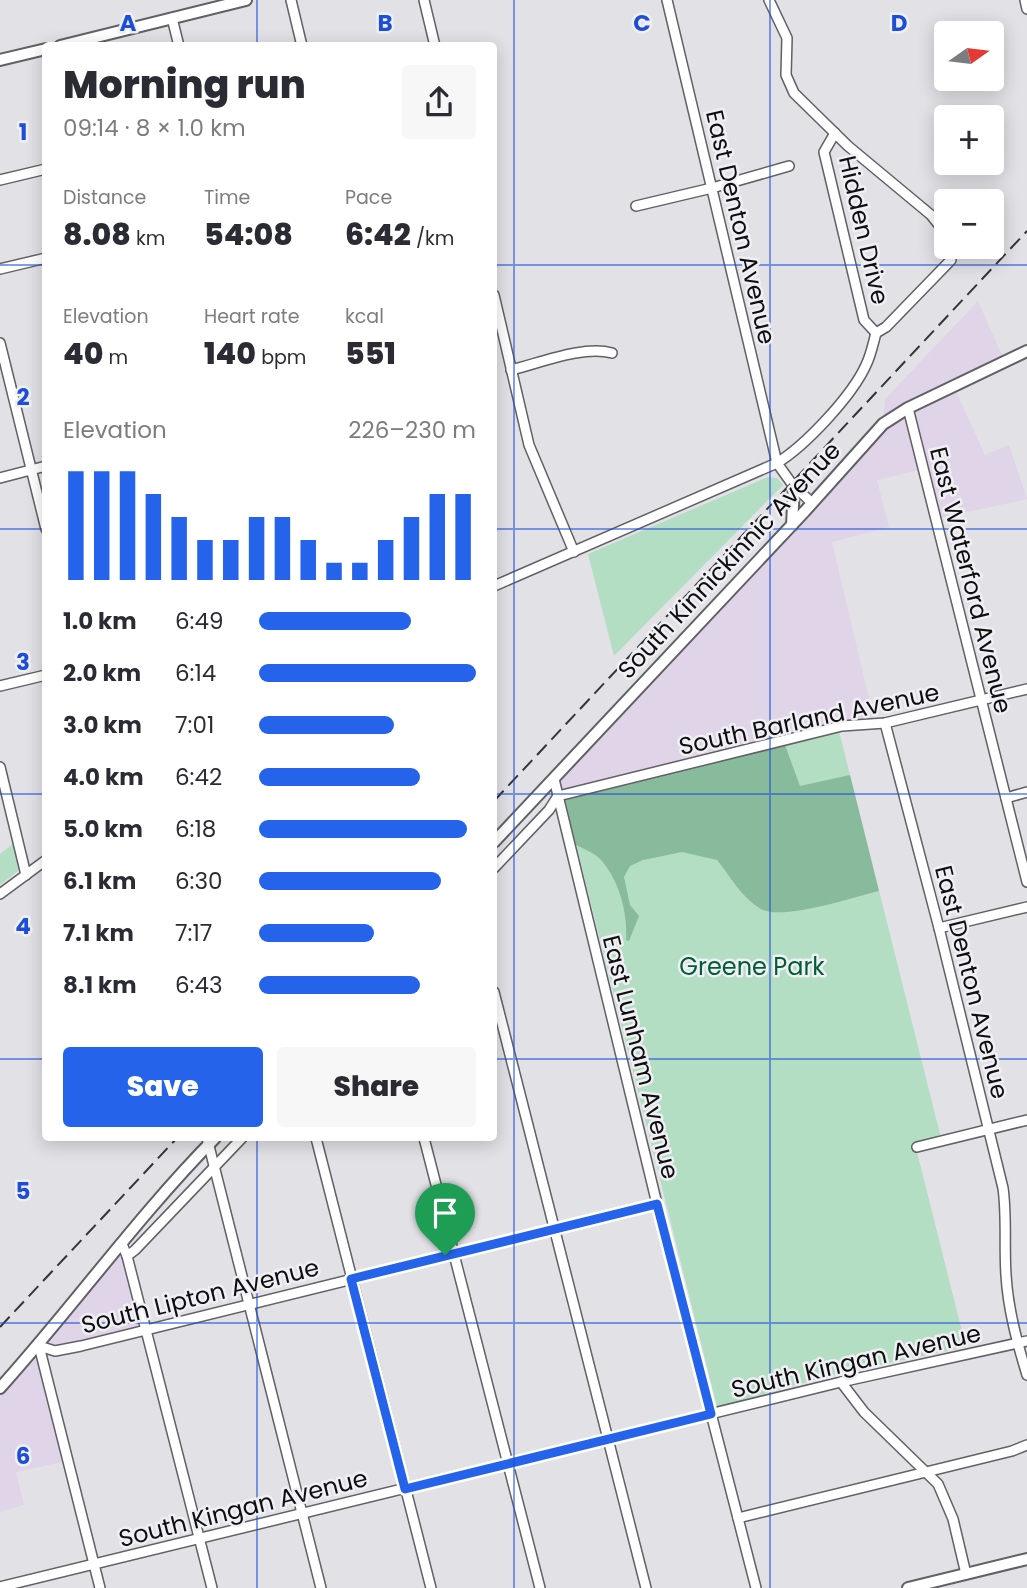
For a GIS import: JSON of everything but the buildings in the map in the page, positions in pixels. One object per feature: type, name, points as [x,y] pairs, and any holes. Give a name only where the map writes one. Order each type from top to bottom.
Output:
[{"type":"street","points":[[76,42],[246,0]]},
{"type":"street","points":[[291,0],[301,42]]},
{"type":"street","points":[[424,0],[434,42]]},
{"type":"street","name":"East Denton Avenue","points":[[667,0],[777,463]]},
{"type":"street","name":"Hidden Drive","points":[[769,0],[787,38],[786,75],[794,93],[835,133],[934,219]]},
{"type":"street","points":[[1025,0],[1027,9]]},
{"type":"street","points":[[172,18],[178,42]]},
{"type":"street","points":[[0,60],[42,50]]},
{"type":"street","name":"Hidden Drive","points":[[835,133],[824,152],[864,320],[876,333]]},
{"type":"street","points":[[636,206],[789,166]]},
{"type":"street","points":[[0,180],[42,170]]},
{"type":"street","points":[[0,269],[42,259]]},
{"type":"street","name":"Hidden Drive","points":[[497,585],[790,455],[850,393],[867,364],[876,333],[886,327],[951,259]]},
{"type":"street","points":[[497,308],[529,446],[573,552]]},
{"type":"street","points":[[0,343],[42,513]]},
{"type":"street","points":[[511,370],[588,351],[612,353]]},
{"type":"street","name":"South Kinnickinnic Avenue","points":[[497,839],[792,525],[883,424],[908,408],[1027,351]]},
{"type":"street","name":"East Waterford Avenue","points":[[908,408],[1027,883]]},
{"type":"street","points":[[777,463],[794,486],[812,503]]},
{"type":"street","points":[[0,478],[42,468]]},
{"type":"street","points":[[792,525],[794,486]]},
{"type":"street","points":[[0,686],[42,676]]},
{"type":"street","name":"South Barland Avenue","points":[[558,796],[842,726],[886,723],[1027,689]]},
{"type":"street","points":[[867,724],[868,713]]},
{"type":"street","name":"East Denton Avenue","points":[[886,723],[989,1129],[1006,1209],[1005,1273],[1009,1306],[1022,1343],[1027,1375]]},
{"type":"street","points":[[0,767],[26,875]]},
{"type":"street","name":"East Lunham Avenue","points":[[554,779],[657,1204],[756,1588]]},
{"type":"street","points":[[1006,797],[1027,792]]},
{"type":"street","points":[[497,866],[549,810],[558,796]]},
{"type":"street","points":[[0,894],[42,863]]},
{"type":"street","points":[[939,928],[1027,907]]},
{"type":"street","points":[[497,1004],[646,1588]]},
{"type":"street","points":[[917,1147],[1027,1120]]},
{"type":"street","points":[[0,1388],[209,1141]]},
{"type":"street","points":[[210,1141],[321,1588]]},
{"type":"street","points":[[127,1256],[239,1141]]},
{"type":"street","points":[[317,1141],[430,1588]]},
{"type":"street","points":[[425,1141],[540,1588]]},
{"type":"street","name":"South Lipton Avenue","points":[[38,1346],[55,1352],[657,1204]]},
{"type":"street","points":[[122,1244],[212,1588]]},
{"type":"street","name":"South Kingan Avenue","points":[[0,1587],[841,1382],[1022,1343]]},
{"type":"street","points":[[38,1346],[100,1588]]},
{"type":"street","points":[[841,1382],[864,1412],[938,1484],[947,1501],[966,1574]]},
{"type":"street","points":[[737,1518],[1012,1451],[1027,1445]]},
{"type":"street","points":[[908,1588],[1027,1559]]},
{"type":"shaded area","points":[[978,301],[1005,362],[954,387],[985,455],[1009,445],[1027,499],[936,519],[919,470],[877,480],[889,527],[832,542],[875,724],[855,725],[558,796],[554,779],[883,424],[885,399]]},
{"type":"shaded area","points":[[122,1244],[145,1329],[55,1351],[39,1346],[67,1461],[16,1472],[24,1505],[0,1512],[0,1388]]},
{"type":"green space","points":[[768,477],[777,478],[783,485],[614,656],[588,554]]},
{"type":"green space","name":"Greene Park","points":[[839,731],[942,1142],[916,1148],[966,1347],[836,1374],[717,1407],[565,800]]},
{"type":"green space","points":[[785,745],[800,786],[850,775],[879,891],[801,910],[771,912],[761,909],[748,899],[717,860],[682,852],[643,860],[630,866],[624,877],[630,905],[639,916],[629,941],[626,940],[624,908],[613,877],[593,853],[576,845],[565,800]]},
{"type":"green space","points":[[14,843],[19,870],[0,885],[0,854]]},
{"type":"railway","points":[[497,798],[1027,231]]},
{"type":"railway","points":[[0,1327],[174,1141]]},
{"type":"route","points":[[657,1204],[711,1414],[405,1489],[351,1279],[445,1255],[657,1204]]}]
